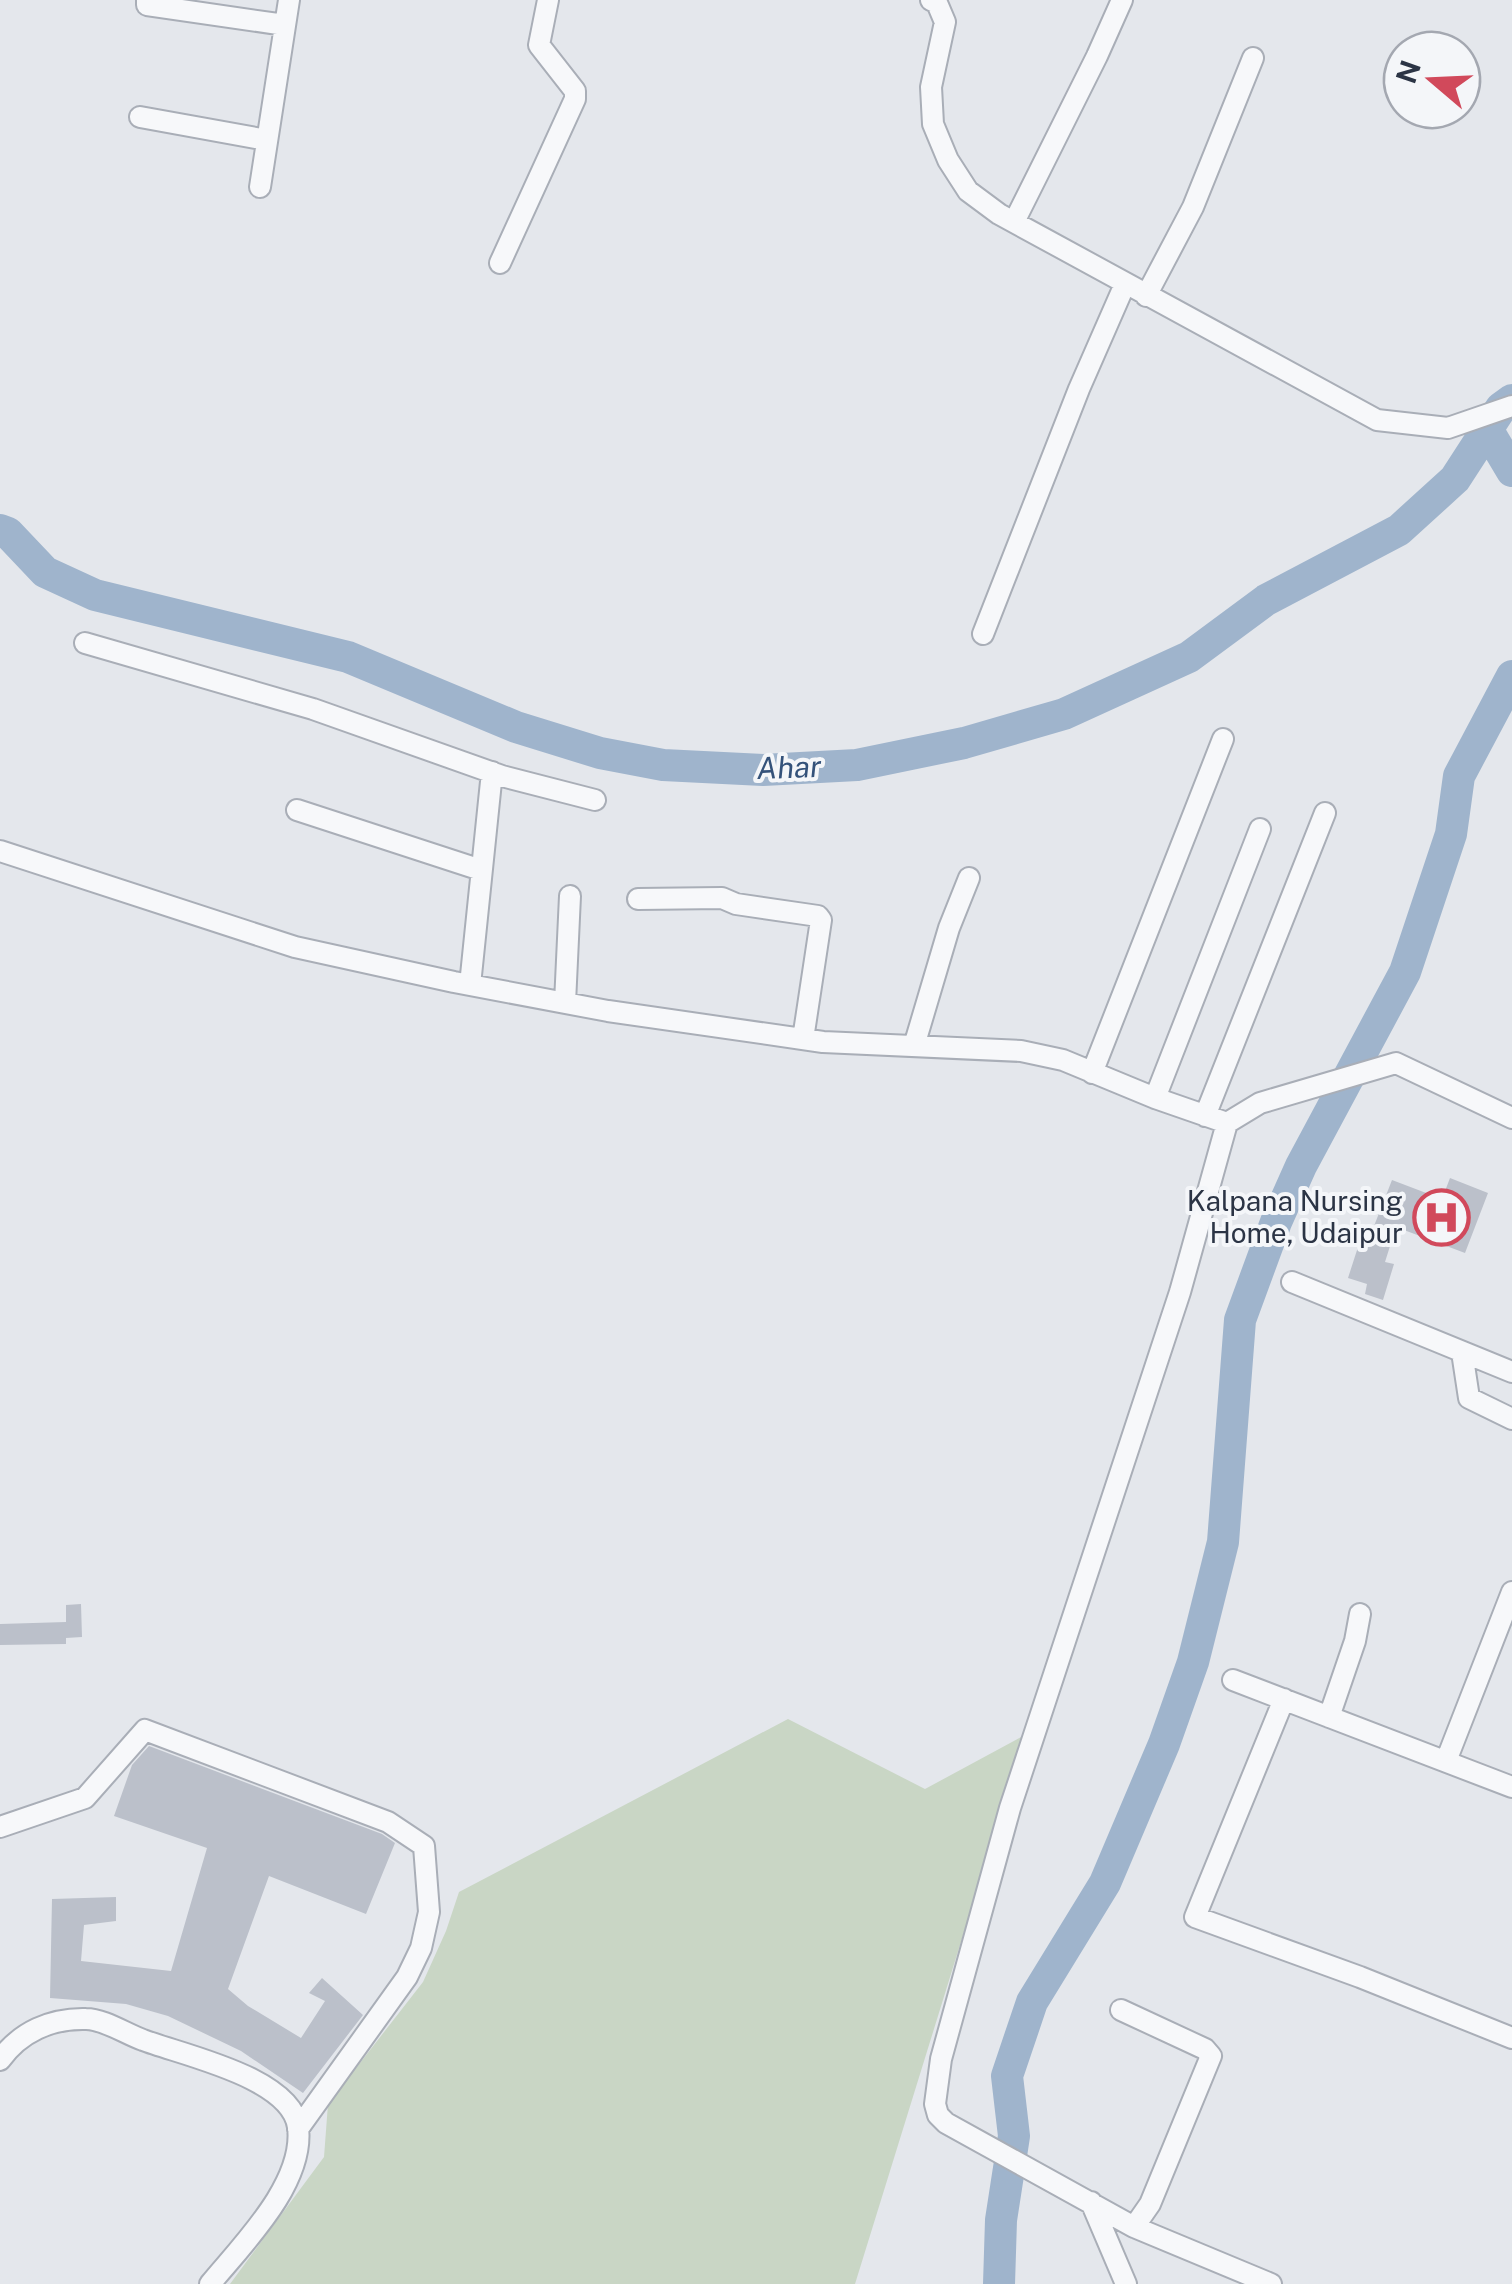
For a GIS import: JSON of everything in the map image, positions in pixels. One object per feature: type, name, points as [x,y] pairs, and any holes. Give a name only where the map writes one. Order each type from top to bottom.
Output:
[{"type":"street","points":[[147,0],[147,4],[285,25]]},
{"type":"street","points":[[260,187],[289,0]]},
{"type":"street","points":[[500,263],[575,99],[575,91],[538,45],[548,0]]},
{"type":"street","points":[[931,0],[937,3],[945,22],[931,88],[933,124],[948,160],[968,192],[1146,296],[1378,420],[1448,428],[1512,406]]},
{"type":"street","points":[[1014,222],[1122,0]]},
{"type":"street","points":[[1146,296],[1193,207],[1253,58]]},
{"type":"street","points":[[140,116],[267,140]]},
{"type":"street","points":[[983,634],[1079,389],[1125,284]]},
{"type":"street","points":[[85,642],[313,709],[492,772],[595,800]]},
{"type":"street","points":[[1092,1073],[1223,739]]},
{"type":"street","points":[[470,986],[492,772]]},
{"type":"street","points":[[297,810],[481,870]]},
{"type":"street","points":[[1205,1116],[1325,813]]},
{"type":"street","points":[[1155,1098],[1260,830]]},
{"type":"street","points":[[0,851],[295,947],[470,986],[803,1039],[1021,1051],[1063,1060],[1227,1123]]},
{"type":"street","points":[[914,1046],[949,928],[969,878]]},
{"type":"street","points":[[566,1003],[570,896]]},
{"type":"street","points":[[638,899],[722,898],[736,904],[818,916],[821,920],[803,1039]]},
{"type":"street","points":[[1271,2284],[1134,2227],[946,2122],[938,2115],[936,2104],[941,2059],[1010,1808],[1180,1292],[1227,1123],[1260,1103],[1396,1062],[1512,1118]]},
{"type":"street","points":[[1292,1282],[1512,1372]]},
{"type":"street","points":[[1462,1352],[1469,1398],[1512,1419]]},
{"type":"street","points":[[1446,1762],[1512,1592]]},
{"type":"street","points":[[1329,1716],[1355,1641],[1360,1614]]},
{"type":"street","points":[[1233,1680],[1512,1787]]},
{"type":"street","points":[[1284,1699],[1195,1917],[1512,2038]]},
{"type":"street","points":[[0,1827],[85,1798],[145,1730],[388,1822],[424,1846],[429,1912],[422,1948],[407,1977],[298,2129]]},
{"type":"street","points":[[1121,2010],[1205,2049],[1211,2056],[1150,2204],[1134,2227]]},
{"type":"street","points":[[0,2060],[10,2046],[35,2028],[89,2018],[225,2068],[272,2091],[293,2111],[298,2129],[295,2158],[277,2202],[210,2284]]},
{"type":"street","points":[[1091,2202],[1126,2284]]},
{"type":"green space","points":[[788,1719],[925,1789],[1025,1735],[855,2284],[230,2284],[324,2157],[328,2104],[423,1982],[459,1892]]},
{"type":"building","points":[[1450,1178],[1488,1193],[1465,1253],[1396,1227],[1385,1262],[1394,1264],[1383,1300],[1365,1294],[1367,1284],[1348,1278],[1358,1247],[1365,1249],[1392,1180],[1442,1199]]},
{"type":"building","points":[[81,1604],[82,1637],[66,1638],[66,1644],[0,1645],[0,1624],[66,1622],[66,1605]]},
{"type":"building","points":[[149,1746],[382,1834],[395,1843],[366,1914],[269,1876],[228,1989],[301,2038],[325,2001],[309,1993],[322,1978],[363,2015],[303,2093],[241,2051],[168,2016],[126,2004],[50,1998],[52,1899],[116,1897],[116,1921],[84,1925],[81,1961],[171,1971],[207,1848],[114,1816],[132,1765]]},
{"type":"waterway","name":"Ahar","points":[[0,530],[8,533],[45,572],[95,595],[348,657],[516,727],[600,753],[663,765],[763,770],[857,765],[964,743],[1064,714],[1189,657],[1266,600],[1399,530],[1455,479],[1501,408],[1512,400]]},
{"type":"waterway","points":[[1487,429],[1512,471]]},
{"type":"waterway","points":[[999,2284],[1001,2220],[1014,2136],[1007,2076],[1032,2002],[1105,1883],[1164,1744],[1193,1662],[1223,1542],[1240,1320],[1301,1166],[1405,972],[1451,834],[1459,776],[1512,676]]},
{"type":"place","name":"Kalpana Nursing Home, Udaipur","points":[[1442,1217]]}]
